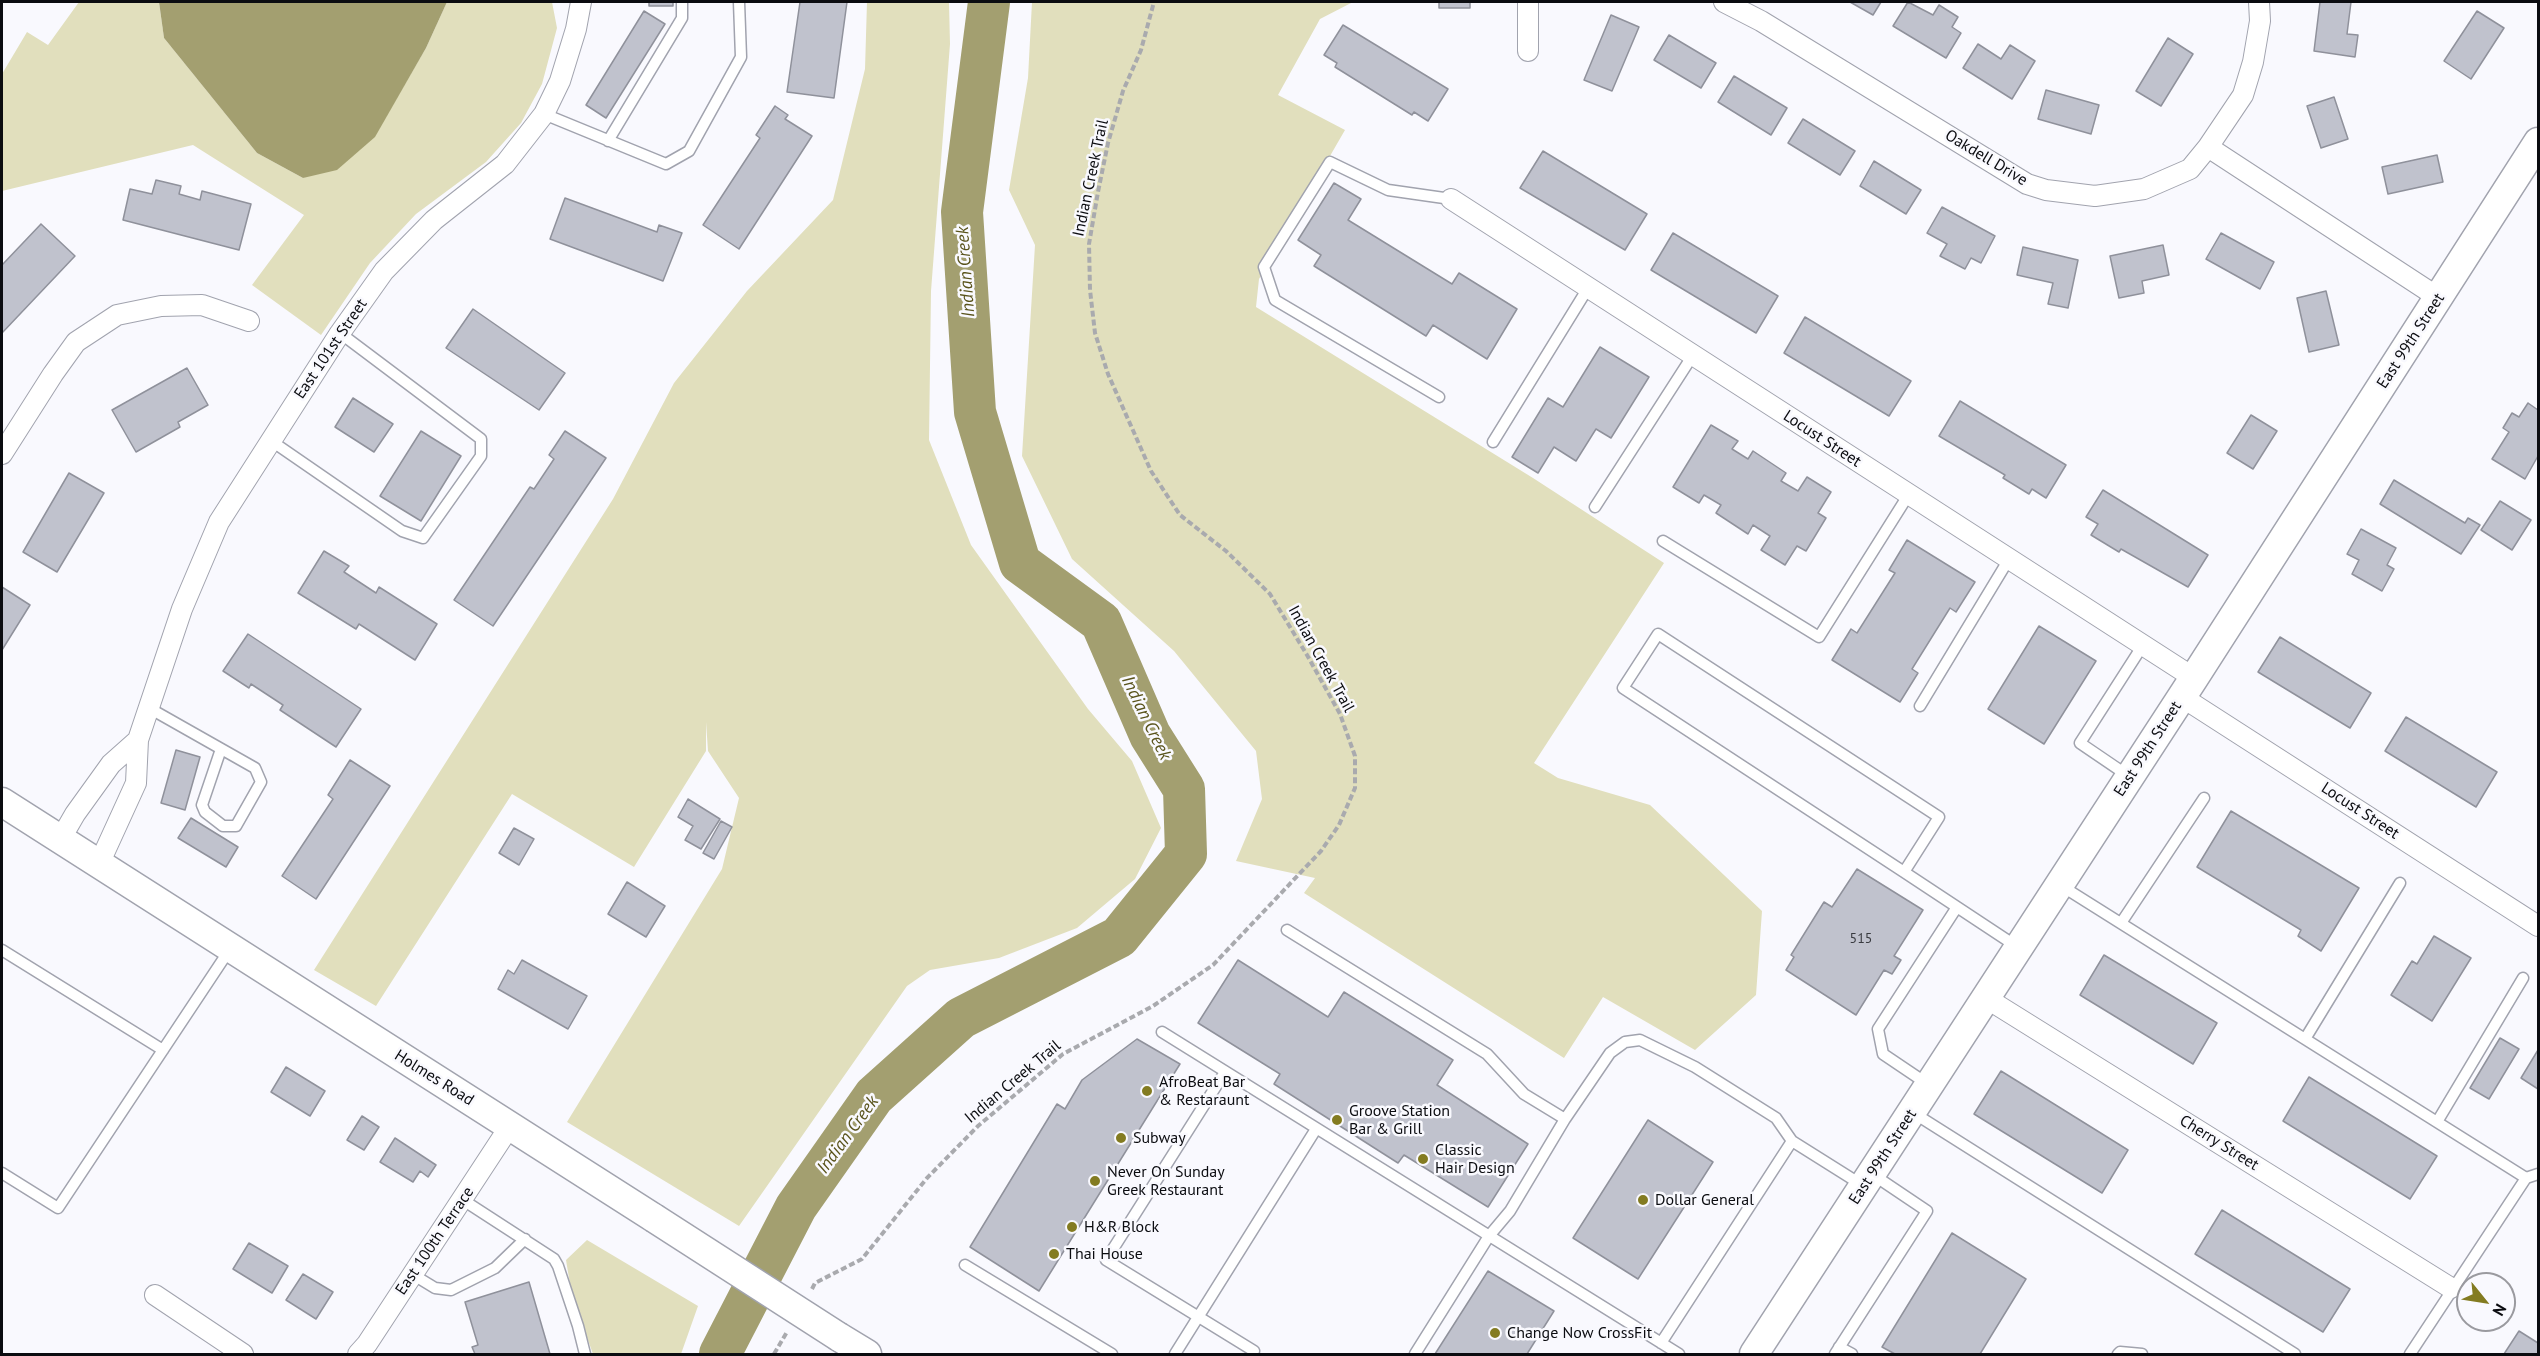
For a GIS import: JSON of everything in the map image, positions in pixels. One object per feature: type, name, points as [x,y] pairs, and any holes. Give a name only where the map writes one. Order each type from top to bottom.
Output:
[{"type":"street","name":"East 101st Street","points":[[99,864],[136,783],[138,740],[148,708],[182,609],[219,522],[340,333],[384,271],[434,220],[505,164],[544,114],[560,81],[576,29],[581,2]]},
{"type":"street","points":[[1528,2],[1528,51]]},
{"type":"street","name":"Oakdell Drive","points":[[1724,2],[1761,21],[2027,184],[2046,190],[2095,196],[2144,189],[2190,170],[2243,95],[2253,62],[2260,21],[2259,2]]},
{"type":"street","name":"East 99th Street","points":[[1754,1354],[2130,777],[2538,142]]},
{"type":"street","points":[[2208,147],[2439,298]]},
{"type":"street","name":"Locust Street","points":[[1450,199],[2143,645],[2188,687],[2538,926]]},
{"type":"street","points":[[2,454],[76,342],[117,315],[161,306],[202,305],[249,321]]},
{"type":"street","points":[[60,840],[75,814],[111,764],[138,740]]},
{"type":"street","name":"Holmes Road","points":[[2,802],[867,1354]]},
{"type":"street","name":"Cherry Street","points":[[1986,998],[2451,1288]]},
{"type":"street","name":"East 100th Terrace","points":[[358,1354],[367,1344],[463,1200],[510,1126]]},
{"type":"street","points":[[155,1295],[243,1354]]},
{"type":"lane","points":[[608,141],[682,18],[682,2]]},
{"type":"lane","points":[[544,114],[666,164],[689,150],[741,57],[739,2]]},
{"type":"lane","points":[[1439,397],[1275,300],[1264,267],[1330,162],[1388,190],[1450,199]]},
{"type":"lane","points":[[1493,442],[1588,288]]},
{"type":"lane","points":[[270,440],[402,531],[423,537],[481,456],[481,439],[340,333]]},
{"type":"lane","points":[[1595,507],[1693,355]]},
{"type":"lane","points":[[1663,541],[1819,637],[1909,495]]},
{"type":"lane","points":[[1920,706],[2009,559]]},
{"type":"lane","points":[[1904,873],[1939,817],[1658,634],[1623,688],[1904,873],[2019,948]]},
{"type":"lane","points":[[2130,777],[2080,743],[2143,645]]},
{"type":"lane","points":[[148,708],[255,768],[261,782],[236,826],[223,826],[205,812],[202,805],[221,749]]},
{"type":"lane","points":[[2121,923],[2204,798]]},
{"type":"lane","points":[[2305,1039],[2400,883]]},
{"type":"lane","points":[[2060,884],[2526,1178]]},
{"type":"lane","points":[[1929,1086],[1883,1054],[1878,1029],[1957,907]]},
{"type":"lane","points":[[1287,930],[1487,1054],[1524,1094],[1565,1119]]},
{"type":"lane","points":[[2,1173],[58,1208],[230,948]]},
{"type":"lane","points":[[2,950],[163,1050]]},
{"type":"lane","points":[[2437,1122],[2523,978]]},
{"type":"lane","points":[[1162,1032],[1679,1354]]},
{"type":"lane","points":[[1415,1354],[1489,1236],[1510,1211],[1565,1119],[1610,1053],[1625,1042],[1640,1040],[1695,1067],[1776,1118],[1792,1141],[1927,1211],[1837,1351],[1852,1354]]},
{"type":"lane","points":[[1225,1072],[1106,1260],[1254,1351]]},
{"type":"lane","points":[[1912,1112],[2295,1354]]},
{"type":"lane","points":[[1175,1354],[1316,1129]]},
{"type":"lane","points":[[1661,1343],[1792,1141]]},
{"type":"lane","points":[[2410,1354],[2451,1288],[2526,1178],[2538,1174]]},
{"type":"lane","points":[[463,1200],[548,1254],[558,1266],[582,1338],[585,1354]]},
{"type":"lane","points":[[412,1274],[435,1288],[451,1290],[495,1268],[525,1239]]},
{"type":"lane","points":[[965,1265],[1112,1354]]},
{"type":"lane","points":[[2118,1354],[2120,1352],[2142,1354]]},
{"type":"path","name":"Indian Creek Trail","points":[[809,1293],[815,1283],[862,1259],[927,1178],[978,1126],[1063,1053],[1153,1006],[1213,965],[1321,851],[1339,825],[1355,788],[1355,756],[1348,735],[1340,714],[1307,655],[1270,594],[1226,551],[1180,515],[1168,498],[1151,471],[1128,422],[1108,374],[1095,333],[1090,290],[1089,244],[1098,192],[1108,143],[1123,91],[1141,50],[1154,2]]},
{"type":"path","points":[[774,1354],[792,1324]]},
{"type":"shaded area","points":[[79,2],[159,2],[164,38],[257,153],[303,178],[374,137],[426,48],[447,2],[552,2],[557,28],[542,84],[521,123],[486,162],[416,214],[370,263],[321,335],[252,285],[304,215],[193,145],[2,191],[2,74],[27,32],[48,45]]},
{"type":"shaded area","points":[[159,2],[447,2],[426,48],[375,137],[337,170],[303,178],[257,153],[164,38]]},
{"type":"shaded area","points":[[867,2],[949,2],[950,44],[931,291],[929,440],[971,545],[1088,709],[1132,761],[1161,828],[1135,879],[1077,928],[999,958],[930,970],[907,986],[739,1226],[567,1122],[722,869],[739,798],[708,751],[706,722],[706,751],[634,867],[512,794],[376,1006],[314,970],[613,499],[674,383],[747,291],[833,200],[865,69]]},
{"type":"shaded area","points":[[1032,2],[1353,2],[1320,19],[1278,95],[1345,130],[1259,279],[1256,307],[1533,478],[1664,563],[1534,763],[1558,778],[1650,805],[1762,911],[1756,995],[1695,1050],[1603,997],[1564,1058],[1304,893],[1315,878],[1236,861],[1262,799],[1256,751],[1174,651],[1072,559],[1022,456],[1035,245],[1009,190],[1028,78]]},
{"type":"shaded area","points":[[587,1240],[698,1306],[681,1354],[593,1354],[572,1296],[566,1260]]},
{"type":"building","points":[[649,2],[673,2],[673,6],[649,6]]},
{"type":"building","points":[[800,2],[847,2],[834,98],[787,92]]},
{"type":"building","points":[[1439,2],[1470,2],[1470,8],[1439,8]]},
{"type":"building","points":[[1850,2],[1881,2],[1873,15]]},
{"type":"building","points":[[1908,2],[1933,15],[1939,5],[1958,17],[1952,27],[1961,33],[1946,58],[1893,26]]},
{"type":"building","points":[[2320,2],[2351,2],[2347,34],[2358,35],[2355,57],[2314,51]]},
{"type":"building","points":[[644,11],[665,24],[606,118],[586,105]]},
{"type":"building","points":[[2477,11],[2504,28],[2471,79],[2444,61]]},
{"type":"building","points":[[1611,15],[1639,27],[1612,91],[1584,80]]},
{"type":"building","points":[[1343,25],[1448,89],[1428,121],[1414,112],[1412,115],[1335,67],[1337,63],[1324,55]]},
{"type":"building","points":[[1669,35],[1716,63],[1701,88],[1654,60]]},
{"type":"building","points":[[2168,38],[2193,54],[2161,106],[2136,91]]},
{"type":"building","points":[[1978,44],[2001,59],[2010,45],[2035,61],[2012,99],[1963,68]]},
{"type":"building","points":[[1734,76],[1787,108],[1771,135],[1718,102]]},
{"type":"building","points":[[2046,90],[2099,105],[2091,134],[2038,119]]},
{"type":"building","points":[[2334,97],[2348,139],[2321,148],[2307,106]]},
{"type":"building","points":[[775,106],[788,115],[785,119],[812,136],[739,249],[703,225],[760,138],[756,135]]},
{"type":"building","points":[[1803,119],[1855,151],[1840,175],[1788,143]]},
{"type":"building","points":[[1543,151],[1647,214],[1625,250],[1520,188]]},
{"type":"building","points":[[2437,155],[2443,182],[2388,194],[2382,167]]},
{"type":"building","points":[[1874,161],[1921,190],[1906,214],[1860,186]]},
{"type":"building","points":[[156,180],[181,186],[179,194],[200,200],[202,191],[251,204],[239,250],[123,220],[130,189],[152,194]]},
{"type":"building","points":[[1334,183],[1361,199],[1348,220],[1452,284],[1459,273],[1517,309],[1487,359],[1433,325],[1426,336],[1314,266],[1321,255],[1298,240]]},
{"type":"building","points":[[565,198],[657,232],[659,225],[682,233],[663,281],[550,239]]},
{"type":"building","points":[[1942,207],[1995,236],[1981,263],[1971,258],[1965,269],[1940,256],[1947,244],[1927,233]]},
{"type":"building","points":[[41,224],[75,256],[2,333],[2,265]]},
{"type":"building","points":[[1673,233],[1778,296],[1756,333],[1651,270]]},
{"type":"building","points":[[2221,233],[2274,262],[2260,289],[2206,259]]},
{"type":"building","points":[[2163,245],[2169,275],[2142,281],[2144,293],[2119,298],[2110,256]]},
{"type":"building","points":[[2023,247],[2078,260],[2068,308],[2048,304],[2053,283],[2017,275]]},
{"type":"building","points":[[2326,291],[2339,345],[2309,352],[2297,298]]},
{"type":"building","points":[[473,309],[565,373],[539,410],[446,348]]},
{"type":"building","points":[[1805,317],[1911,381],[1889,416],[1784,353]]},
{"type":"building","points":[[1600,347],[1649,377],[1611,438],[1596,429],[1576,461],[1554,447],[1538,473],[1512,457],[1548,398],[1563,407]]},
{"type":"building","points":[[187,368],[208,405],[178,422],[180,427],[136,452],[112,410]]},
{"type":"building","points":[[353,398],[393,424],[374,452],[335,427]]},
{"type":"building","points":[[1960,401],[2066,465],[2046,498],[2032,489],[2029,494],[2003,478],[2005,475],[1939,436]]},
{"type":"building","points":[[2528,403],[2538,410],[2538,456],[2525,479],[2492,459],[2509,432],[2503,428],[2512,413],[2519,417]]},
{"type":"building","points":[[2251,415],[2277,431],[2253,469],[2227,453]]},
{"type":"building","points":[[1711,425],[1738,441],[1732,449],[1748,459],[1753,451],[1786,473],[1781,481],[1798,491],[1807,477],[1831,492],[1818,513],[1826,518],[1806,551],[1797,546],[1785,565],[1761,550],[1770,536],[1753,525],[1748,534],[1716,513],[1721,505],[1704,495],[1699,503],[1673,487]]},
{"type":"building","points":[[421,431],[461,456],[421,521],[380,496]]},
{"type":"building","points":[[565,431],[606,458],[493,626],[454,600],[530,487],[534,489],[554,459],[549,455]]},
{"type":"building","points":[[69,473],[104,493],[57,572],[23,552]]},
{"type":"building","points":[[2394,480],[2465,523],[2468,518],[2480,525],[2461,554],[2380,504]]},
{"type":"building","points":[[2103,490],[2208,555],[2188,587],[2121,549],[2119,552],[2091,535],[2098,524],[2086,517]]},
{"type":"building","points":[[2500,501],[2531,520],[2512,550],[2481,530]]},
{"type":"building","points":[[2361,529],[2396,548],[2387,565],[2394,569],[2382,591],[2352,574],[2359,560],[2347,554]]},
{"type":"building","points":[[1907,540],[1975,582],[1956,612],[1950,608],[1912,669],[1918,673],[1900,702],[1832,660],[1851,629],[1857,633],[1895,573],[1889,570]]},
{"type":"building","points":[[324,551],[349,566],[344,572],[376,593],[379,587],[437,624],[415,660],[359,624],[356,629],[298,593]]},
{"type":"building","points":[[2,587],[30,605],[2,650]]},
{"type":"building","points":[[2039,626],[2096,661],[2044,744],[1988,709]]},
{"type":"building","points":[[248,634],[361,709],[336,747],[280,710],[283,705],[251,684],[249,688],[223,671]]},
{"type":"building","points":[[2280,637],[2371,693],[2350,728],[2258,672]]},
{"type":"building","points":[[2406,717],[2497,772],[2476,807],[2385,751]]},
{"type":"building","points":[[176,750],[200,757],[185,810],[161,803]]},
{"type":"building","points":[[350,760],[390,786],[316,899],[282,876],[333,799],[328,795]]},
{"type":"building","points":[[688,799],[720,819],[701,849],[685,840],[693,826],[678,817]]},
{"type":"building","points":[[2231,811],[2359,888],[2321,951],[2298,936],[2301,930],[2197,867]]},
{"type":"building","points":[[191,818],[238,847],[226,867],[178,838]]},
{"type":"building","points":[[721,821],[732,827],[714,859],[703,853]]},
{"type":"building","points":[[514,828],[534,839],[519,865],[499,853]]},
{"type":"building","points":[[1857,869],[1923,910],[1894,956],[1901,960],[1892,974],[1884,970],[1856,1015],[1786,970],[1794,957],[1791,955],[1824,902],[1832,907]]},
{"type":"building","points":[[627,882],[665,906],[646,937],[608,914]]},
{"type":"building","points":[[2434,936],[2471,958],[2432,1021],[2391,995],[2412,961],[2417,964]]},
{"type":"building","points":[[2104,955],[2217,1023],[2193,1064],[2080,995]]},
{"type":"building","points":[[522,960],[587,996],[568,1029],[498,989],[508,970],[514,974]]},
{"type":"building","points":[[1238,960],[1328,1017],[1344,992],[1453,1060],[1437,1085],[1528,1144],[1488,1207],[1404,1155],[1398,1163],[1274,1084],[1280,1074],[1198,1023]]},
{"type":"building","points":[[2500,1038],[2519,1049],[2489,1099],[2470,1088]]},
{"type":"building","points":[[1137,1039],[1180,1064],[1039,1291],[970,1247],[1057,1104],[1065,1109],[1082,1080]]},
{"type":"building","points":[[2538,1050],[2538,1089],[2521,1078]]},
{"type":"building","points":[[286,1067],[325,1091],[310,1116],[271,1092]]},
{"type":"building","points":[[2001,1071],[2128,1150],[2102,1193],[1974,1114]]},
{"type":"building","points":[[2309,1077],[2437,1156],[2410,1199],[2283,1121]]},
{"type":"building","points":[[362,1116],[379,1127],[364,1150],[347,1140]]},
{"type":"building","name":"Dollar General","points":[[1648,1120],[1713,1162],[1638,1279],[1573,1238]]},
{"type":"building","points":[[395,1138],[436,1165],[428,1177],[420,1171],[413,1182],[380,1162]]},
{"type":"building","points":[[2222,1210],[2350,1289],[2323,1332],[2195,1254]]},
{"type":"building","points":[[1952,1233],[2026,1279],[1980,1354],[1895,1354],[1882,1347]]},
{"type":"building","points":[[249,1243],[288,1266],[272,1293],[233,1269]]},
{"type":"building","name":"Change Now CrossFit","points":[[1488,1271],[1554,1311],[1527,1354],[1435,1354]]},
{"type":"building","points":[[303,1274],[333,1292],[316,1319],[286,1300]]},
{"type":"building","points":[[529,1282],[550,1354],[475,1354],[472,1347],[478,1345],[465,1302]]},
{"type":"building","points":[[2519,1331],[2538,1343],[2538,1354],[2504,1354]]},
{"type":"waterway","name":"Indian Creek","points":[[720,1354],[796,1207],[874,1096],[961,1018],[1119,937],[1186,854],[1184,789],[1150,735],[1101,622],[1020,563],[975,412],[962,212],[989,2]]},
{"type":"place","name":"AfroBeat Bar & Restaraunt","points":[[1147,1091]]},
{"type":"place","name":"Groove Station Bar & Grill","points":[[1337,1120]]},
{"type":"place","name":"Subway","points":[[1121,1138]]},
{"type":"place","name":"Classic Hair Design","points":[[1423,1159]]},
{"type":"place","name":"Never On Sunday Greek Restaurant","points":[[1095,1181]]},
{"type":"place","name":"Dollar General","points":[[1643,1200]]},
{"type":"place","name":"H&R Block","points":[[1072,1227]]},
{"type":"place","name":"Thai House","points":[[1054,1254]]},
{"type":"place","name":"Change Now CrossFit","points":[[1495,1333]]}]
